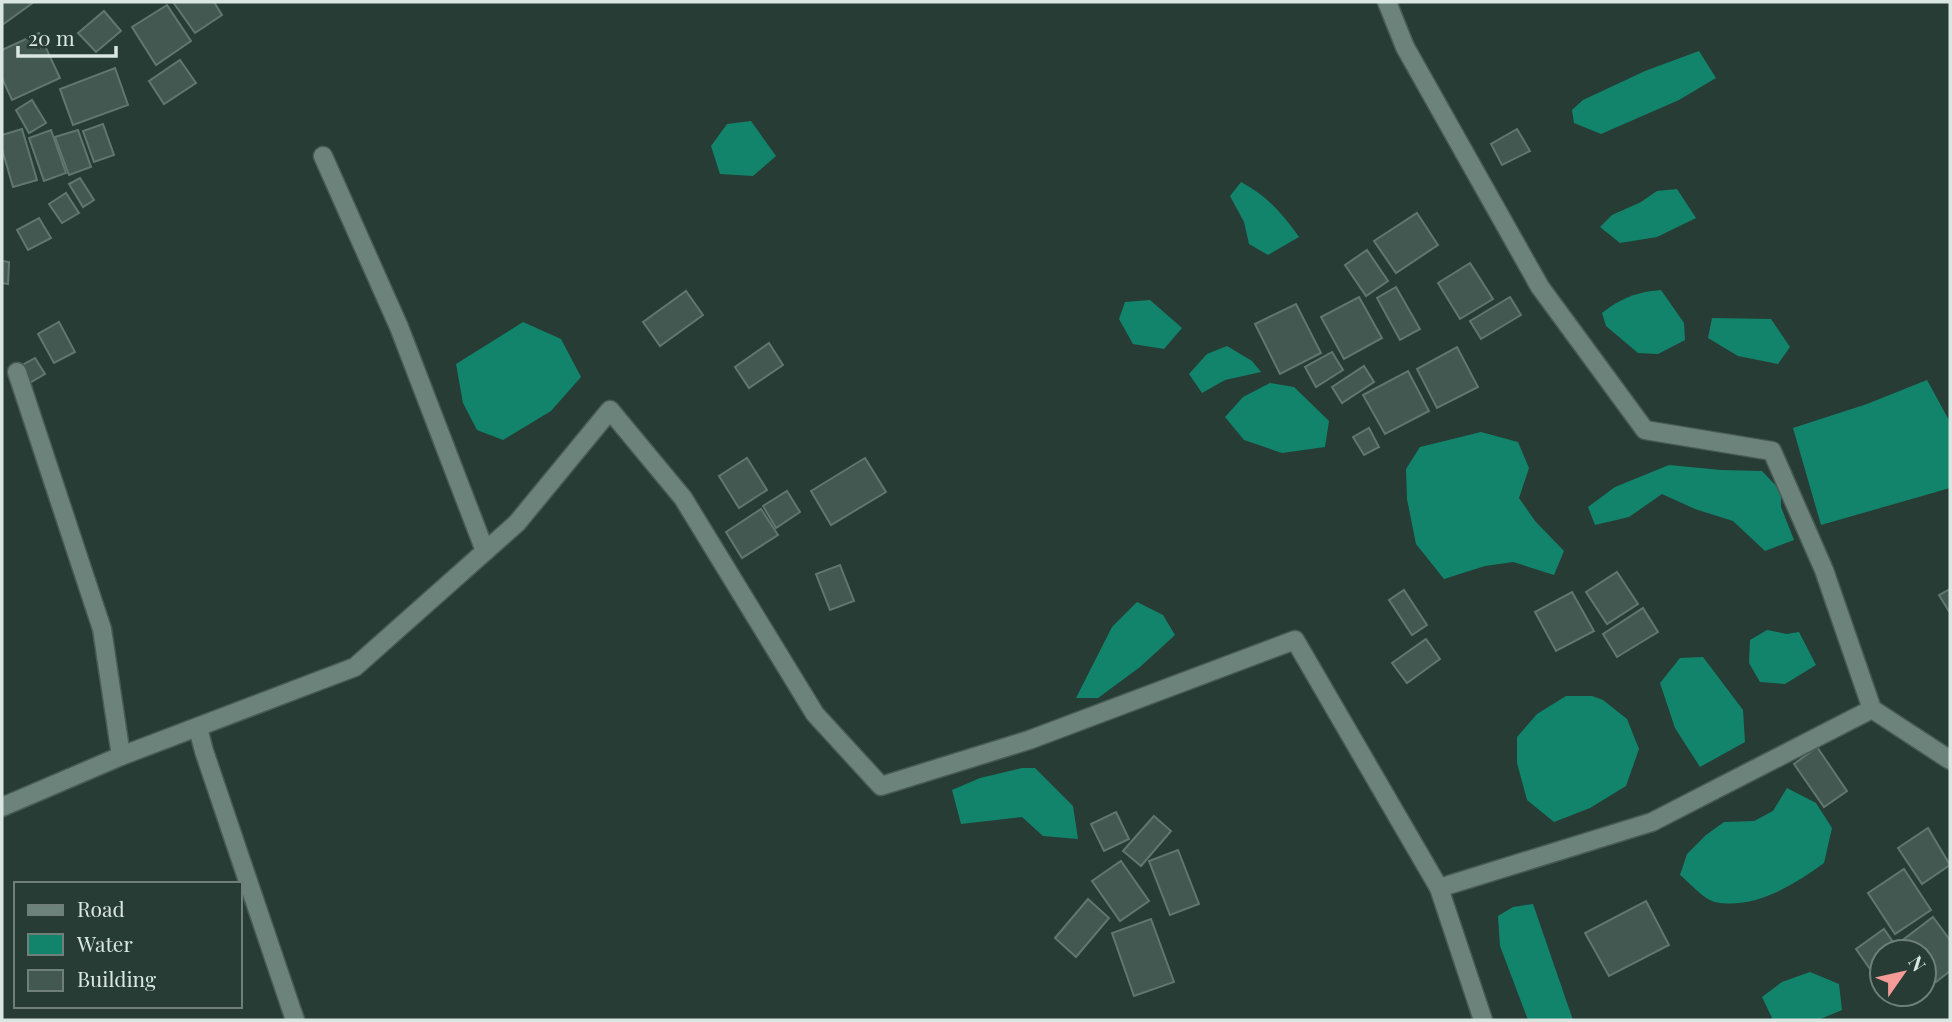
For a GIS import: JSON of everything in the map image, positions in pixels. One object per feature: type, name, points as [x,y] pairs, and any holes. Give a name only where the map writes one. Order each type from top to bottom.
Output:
[{"type":"street","points":[[1387,2],[1405,47],[1540,287],[1644,430],[1772,451],[1824,569],[1872,709],[1950,760]]},
{"type":"street","points":[[323,156],[399,327],[485,551]]},
{"type":"street","points":[[17,372],[102,629],[121,756]]},
{"type":"street","points":[[2,807],[121,756],[355,667],[517,523],[610,410],[683,498],[815,715],[881,786],[1029,740],[1295,640],[1438,888],[1483,1020]]},
{"type":"street","points":[[1438,888],[1652,822],[1872,709]]},
{"type":"street","points":[[198,728],[295,1020]]},
{"type":"water","points":[[1699,51],[1716,78],[1679,100],[1601,134],[1574,123],[1572,110],[1583,100],[1645,71]]},
{"type":"water","points":[[751,121],[776,156],[753,176],[720,174],[711,146],[727,124]]},
{"type":"water","points":[[1241,182],[1273,206],[1299,237],[1268,255],[1249,244],[1244,222],[1230,196]]},
{"type":"water","points":[[1677,189],[1696,218],[1657,237],[1620,243],[1600,227],[1612,215],[1641,202],[1657,191]]},
{"type":"water","points":[[1661,290],[1684,323],[1685,340],[1658,354],[1638,353],[1606,326],[1602,313],[1630,297]]},
{"type":"water","points":[[1150,300],[1182,328],[1164,349],[1133,344],[1119,319],[1125,302]]},
{"type":"water","points":[[1712,318],[1771,319],[1790,347],[1778,364],[1738,356],[1708,338]]},
{"type":"water","points":[[523,322],[561,339],[581,377],[551,411],[503,440],[477,430],[463,403],[456,364]]},
{"type":"water","points":[[1227,346],[1252,361],[1261,372],[1225,380],[1202,393],[1189,374],[1207,354]]},
{"type":"water","points":[[1927,380],[1950,422],[1950,488],[1821,525],[1793,428],[1867,404]]},
{"type":"water","points":[[1270,383],[1294,387],[1329,421],[1325,447],[1282,453],[1244,440],[1225,417],[1243,397]]},
{"type":"water","points":[[1481,432],[1518,442],[1529,468],[1519,498],[1535,521],[1564,551],[1554,575],[1513,562],[1485,566],[1444,579],[1416,544],[1407,499],[1406,469],[1420,447]]},
{"type":"water","points":[[1669,465],[1762,471],[1781,491],[1781,507],[1794,540],[1765,551],[1733,521],[1695,509],[1662,494],[1629,517],[1595,525],[1588,507],[1615,487]]},
{"type":"water","points":[[1137,602],[1163,615],[1175,635],[1140,667],[1098,698],[1076,698],[1112,627]]},
{"type":"water","points":[[1767,630],[1787,634],[1799,632],[1816,665],[1785,684],[1760,682],[1749,663],[1750,640]]},
{"type":"water","points":[[1703,657],[1743,710],[1745,742],[1700,767],[1675,728],[1660,683],[1680,658]]},
{"type":"water","points":[[1566,696],[1592,696],[1603,700],[1627,719],[1639,749],[1626,786],[1590,808],[1554,822],[1527,800],[1517,763],[1517,737],[1537,714]]},
{"type":"water","points":[[1022,768],[1035,768],[1073,806],[1078,839],[1043,836],[1022,817],[961,824],[952,790],[980,778]]},
{"type":"water","points":[[1787,788],[1816,803],[1832,828],[1824,863],[1773,894],[1730,904],[1710,900],[1680,875],[1687,854],[1706,835],[1724,822],[1754,821],[1773,811]]},
{"type":"water","points":[[1533,904],[1573,1020],[1528,1020],[1500,946],[1498,916],[1513,907]]},
{"type":"water","points":[[1810,972],[1839,984],[1842,1010],[1818,1020],[1773,1020],[1762,997],[1782,982]]},
{"type":"building","points":[[2,2],[34,2],[2,25]]},
{"type":"building","points":[[173,2],[214,2],[222,15],[195,33]]},
{"type":"building","points":[[167,5],[191,41],[156,65],[132,27]]},
{"type":"building","points":[[104,11],[121,31],[96,52],[78,33]]},
{"type":"building","points":[[39,33],[60,78],[12,100],[2,78],[2,50]]},
{"type":"building","points":[[180,60],[196,83],[164,104],[149,81]]},
{"type":"building","points":[[115,68],[128,105],[73,125],[60,89]]},
{"type":"building","points":[[32,100],[46,123],[29,133],[16,110]]},
{"type":"building","points":[[103,124],[114,155],[94,162],[83,131]]},
{"type":"building","points":[[22,129],[37,180],[13,187],[2,149],[2,135]]},
{"type":"building","points":[[1517,129],[1530,151],[1502,165],[1491,144]]},
{"type":"building","points":[[51,130],[66,173],[44,181],[29,138]]},
{"type":"building","points":[[78,130],[91,167],[69,175],[55,137]]},
{"type":"building","points":[[80,178],[94,200],[83,207],[69,184]]},
{"type":"building","points":[[66,193],[79,213],[62,223],[49,204]]},
{"type":"building","points":[[1417,213],[1438,245],[1396,273],[1374,241]]},
{"type":"building","points":[[39,218],[51,238],[28,250],[17,230]]},
{"type":"building","points":[[1367,250],[1388,281],[1366,296],[1345,265]]},
{"type":"building","points":[[2,261],[9,262],[8,284],[2,283]]},
{"type":"building","points":[[1470,263],[1493,299],[1460,319],[1438,283]]},
{"type":"building","points":[[1396,287],[1420,329],[1400,340],[1377,298]]},
{"type":"building","points":[[686,291],[703,315],[660,346],[643,322]]},
{"type":"building","points":[[1359,297],[1382,338],[1344,359],[1321,317]]},
{"type":"building","points":[[1510,297],[1521,315],[1481,339],[1470,321]]},
{"type":"building","points":[[1296,304],[1321,353],[1280,374],[1255,324]]},
{"type":"building","points":[[59,322],[75,352],[54,363],[38,334]]},
{"type":"building","points":[[769,343],[783,365],[749,388],[735,367]]},
{"type":"building","points":[[1457,347],[1478,387],[1437,408],[1417,369]]},
{"type":"building","points":[[1332,352],[1343,370],[1316,387],[1305,367]]},
{"type":"building","points":[[35,358],[45,374],[26,385],[17,368]]},
{"type":"building","points":[[1364,366],[1374,382],[1342,403],[1332,387]]},
{"type":"building","points":[[1408,371],[1429,411],[1385,434],[1363,395]]},
{"type":"building","points":[[1369,428],[1379,447],[1364,455],[1353,437]]},
{"type":"building","points":[[747,458],[767,490],[739,508],[719,476]]},
{"type":"building","points":[[865,458],[886,492],[831,525],[811,491]]},
{"type":"building","points":[[787,491],[800,512],[776,528],[763,506]]},
{"type":"building","points":[[761,509],[778,535],[742,558],[726,532]]},
{"type":"building","points":[[840,565],[854,601],[830,610],[816,574]]},
{"type":"building","points":[[1617,572],[1638,604],[1607,624],[1586,592]]},
{"type":"building","points":[[1950,589],[1950,613],[1939,595]]},
{"type":"building","points":[[1404,590],[1427,625],[1412,635],[1389,600]]},
{"type":"building","points":[[1572,592],[1594,631],[1556,651],[1535,612]]},
{"type":"building","points":[[1643,608],[1658,632],[1617,657],[1603,634]]},
{"type":"building","points":[[1426,639],[1440,659],[1407,683],[1392,663]]},
{"type":"building","points":[[1817,747],[1847,791],[1824,807],[1794,764]]},
{"type":"building","points":[[1116,812],[1129,839],[1104,851],[1091,824]]},
{"type":"building","points":[[1154,816],[1171,831],[1141,866],[1123,851]]},
{"type":"building","points":[[1928,828],[1950,865],[1922,884],[1898,848]]},
{"type":"building","points":[[1178,850],[1199,904],[1170,915],[1149,861]]},
{"type":"building","points":[[1121,861],[1149,901],[1120,921],[1092,881]]},
{"type":"building","points":[[1904,869],[1931,910],[1895,934],[1868,893]]},
{"type":"building","points":[[1088,899],[1109,918],[1076,957],[1055,938]]},
{"type":"building","points":[[1646,901],[1669,945],[1609,976],[1585,933]]},
{"type":"building","points":[[1933,917],[1950,940],[1950,971],[1938,980],[1938,938],[1905,938]]},
{"type":"building","points":[[1151,919],[1174,982],[1134,996],[1112,933]]},
{"type":"building","points":[[1884,929],[1890,938],[1871,938]]},
{"type":"building","points":[[1868,940],[1868,966],[1856,949]]}]
